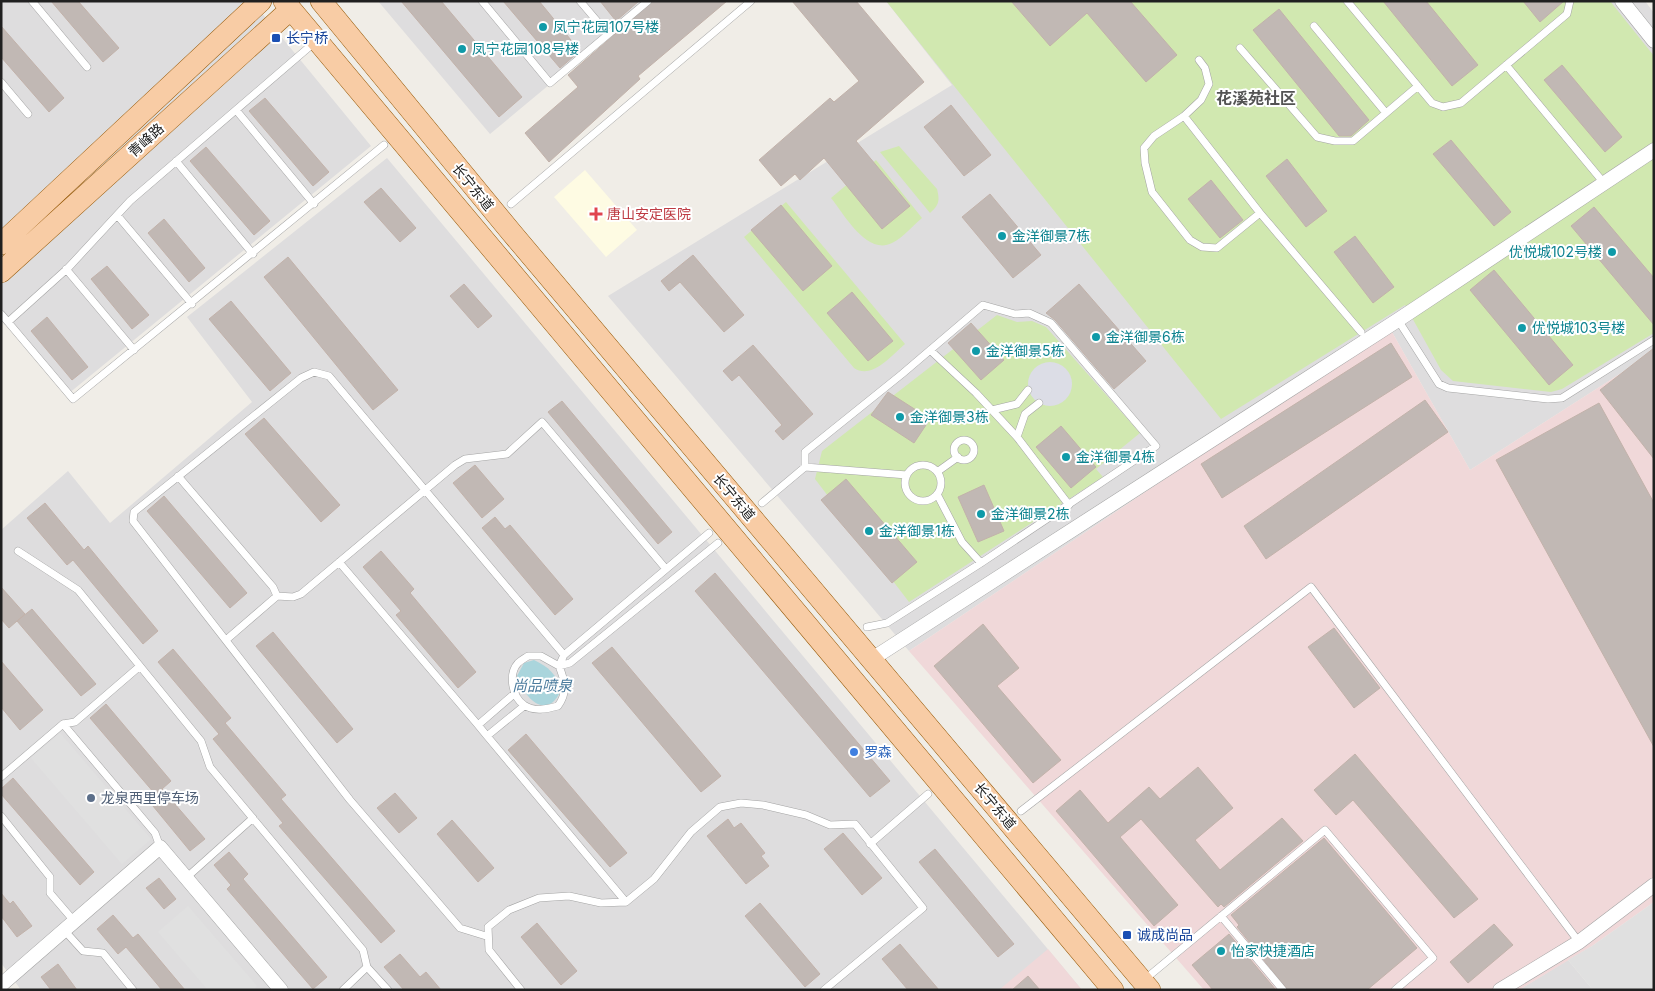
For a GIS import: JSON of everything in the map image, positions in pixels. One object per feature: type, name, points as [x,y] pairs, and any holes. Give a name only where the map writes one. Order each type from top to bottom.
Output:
[{"type":"main road","name":"青峰路","points":[[1,244],[261,1]]},
{"type":"main road","name":"长宁东道","points":[[321,1],[511,232],[1146,985]]},
{"type":"main road","name":"青峰路","points":[[1,272],[288,5]]},
{"type":"main road","name":"长宁东道","points":[[288,5],[1113,990]]},
{"type":"street","points":[[1622,1],[1654,41]]},
{"type":"street","points":[[872,659],[1398,320],[1654,150]]},
{"type":"street","points":[[1,985],[160,846],[277,988]]},
{"type":"street","points":[[1500,990],[1579,942],[1654,885]]},
{"type":"lane","points":[[32,1],[87,67]]},
{"type":"lane","points":[[482,1],[550,83],[648,1]]},
{"type":"lane","points":[[580,1],[608,34]]},
{"type":"lane","points":[[511,204],[751,1]]},
{"type":"lane","points":[[1347,1],[1432,103],[1444,107],[1461,103],[1567,14],[1570,1]]},
{"type":"lane","points":[[1314,26],[1386,113]]},
{"type":"lane","points":[[8,322],[66,269],[117,215],[176,161],[317,40]]},
{"type":"lane","points":[[1240,48],[1317,137],[1334,141],[1353,141],[1418,86]]},
{"type":"lane","points":[[1199,60],[1205,68],[1209,84],[1201,100],[1184,116],[1154,136],[1144,148],[1145,163],[1152,192],[1190,240],[1202,247],[1217,248],[1260,213]]},
{"type":"lane","points":[[1506,65],[1604,183]]},
{"type":"lane","points":[[1,82],[28,114]]},
{"type":"lane","points":[[236,110],[314,204]]},
{"type":"lane","points":[[1184,116],[1260,213],[1361,332]]},
{"type":"lane","points":[[1,314],[73,399],[192,304],[384,145]]},
{"type":"lane","points":[[176,161],[253,254]]},
{"type":"lane","points":[[117,215],[192,304]]},
{"type":"lane","points":[[66,269],[134,350]]},
{"type":"lane","points":[[805,467],[805,452],[983,305],[1015,314],[1029,313],[1051,324],[1156,446],[981,564],[887,623],[867,627]]},
{"type":"lane","points":[[1398,320],[1439,384],[1448,388],[1548,399],[1562,398],[1654,340]]},
{"type":"lane","points":[[930,350],[1017,437],[1069,505]]},
{"type":"lane","points":[[486,936],[460,928],[350,800],[133,521],[134,512],[301,378],[314,372],[329,376],[564,655]]},
{"type":"lane","points":[[992,410],[1017,404],[1028,390]]},
{"type":"lane","points":[[1017,437],[1025,414],[1040,403]]},
{"type":"lane","points":[[226,640],[277,596],[293,597],[301,594],[455,465],[465,459],[507,454],[542,422],[666,570]]},
{"type":"lane","points":[[937,472],[958,457]]},
{"type":"lane","points":[[762,503],[805,467],[907,474],[922,465],[933,468],[937,472],[941,483],[937,494],[927,500],[916,500],[905,486],[907,474]]},
{"type":"lane","points":[[178,476],[273,587],[277,596]]},
{"type":"lane","points":[[937,494],[962,542],[981,564]]},
{"type":"lane","points":[[559,666],[564,655],[709,533]]},
{"type":"lane","points":[[559,666],[570,663],[718,543]]},
{"type":"lane","points":[[18,551],[78,590],[201,741],[210,767],[363,950],[367,967],[388,990]]},
{"type":"lane","points":[[339,562],[626,902]]},
{"type":"lane","points":[[1021,811],[1310,587],[1579,942]]},
{"type":"lane","points":[[528,656],[541,656],[559,666],[565,683],[564,697],[558,706],[542,710],[524,706],[514,694],[513,676],[517,664],[528,656]]},
{"type":"lane","points":[[1,777],[63,724],[75,722],[140,666]]},
{"type":"lane","points":[[478,725],[514,694]]},
{"type":"lane","points":[[487,736],[524,706]]},
{"type":"lane","points":[[63,724],[155,833],[160,846]]},
{"type":"lane","points":[[870,844],[928,794]]},
{"type":"lane","points":[[521,990],[489,950],[486,936],[488,927],[509,910],[539,898],[569,896],[601,903],[626,902],[654,879],[691,832],[720,807],[741,803],[763,805],[806,815],[830,825],[854,824],[923,908],[824,990]]},
{"type":"lane","points":[[1,816],[50,877],[50,893],[83,951],[103,953],[133,990]]},
{"type":"lane","points":[[186,878],[253,818]]},
{"type":"lane","points":[[1146,985],[1221,916],[1325,830],[1433,958],[1395,990]]},
{"type":"lane","points":[[1221,916],[1283,990]]},
{"type":"lane","points":[[343,990],[367,967]]},
{"type":"shaded area","points":[[1,1],[252,1],[371,146],[68,394],[1,316]]},
{"type":"shaded area","points":[[378,1],[650,1],[490,134]]},
{"type":"shaded area","points":[[886,1],[1645,1],[1654,13],[1654,352],[1470,470],[1392,332],[1233,433],[909,651],[608,296],[952,85]]},
{"type":"shaded area","points":[[387,158],[1082,990],[21,990],[1,963],[1,530],[68,471],[110,523],[252,402],[187,317]]},
{"type":"shaded area","name":"唐山安定医院","points":[[585,170],[637,230],[606,257],[554,197]]},
{"type":"shaded area","points":[[1392,332],[1470,470],[1654,352],[1654,902],[1592,946],[1519,990],[1204,990],[909,651],[1233,433]]},
{"type":"shaded area","points":[[1054,362],[1066,368],[1071,375],[1071,393],[1066,400],[1059,405],[1046,406],[1038,403],[1031,396],[1028,380],[1031,372],[1038,365]]},
{"type":"shaded area","name":"龙泉西里停车场","points":[[60,733],[151,839],[122,864],[31,758]]},
{"type":"shaded area","points":[[1654,902],[1654,990],[1593,990],[1568,960],[1592,946]]},
{"type":"shaded area","points":[[188,906],[257,986],[253,990],[208,990],[158,932]]},
{"type":"shaded area","points":[[1048,949],[1082,990],[999,990]]},
{"type":"shaded area","points":[[1568,960],[1593,990],[1519,990]]},
{"type":"green space","points":[[886,1],[1610,1],[1654,56],[1654,333],[1562,389],[1551,392],[1453,381],[1441,370],[1405,305],[1221,419]]},
{"type":"green space","points":[[899,146],[937,189],[938,202],[930,213],[880,152]]},
{"type":"green space","points":[[876,160],[922,218],[896,241],[883,245],[874,244],[865,239],[849,223],[831,198]]},
{"type":"green space","points":[[786,202],[905,344],[875,369],[861,371],[854,368],[744,237]]},
{"type":"green space","points":[[997,315],[1017,322],[1032,321],[1046,327],[1140,433],[1096,469],[1103,477],[909,602],[815,479],[822,451]]},
{"type":"water","name":"尚品喷泉","points":[[534,660],[544,665],[551,672],[561,690],[549,704],[543,705],[530,699],[517,676],[524,663]]},
{"type":"building","points":[[51,1],[78,1],[119,48],[103,62]]},
{"type":"building","name":"凤宁花园108号楼","points":[[401,1],[441,1],[522,97],[499,117]]},
{"type":"building","name":"凤宁花园107号楼","points":[[503,1],[539,1],[580,51],[560,68]]},
{"type":"building","points":[[600,1],[639,1],[616,21]]},
{"type":"building","points":[[653,1],[727,1],[638,76],[640,79],[549,162],[525,133],[578,87],[568,75]]},
{"type":"building","points":[[792,1],[856,1],[924,82],[856,141],[910,206],[882,229],[824,158],[800,180],[795,174],[781,186],[759,160],[830,98],[834,102],[859,81]]},
{"type":"building","points":[[1011,1],[1130,1],[1177,55],[1146,82],[1087,13],[1050,46]]},
{"type":"building","points":[[1383,1],[1426,1],[1478,65],[1452,86]]},
{"type":"building","points":[[1523,1],[1564,1],[1540,22]]},
{"type":"building","points":[[1279,9],[1369,120],[1351,136],[1339,136],[1253,30]]},
{"type":"building","points":[[1,26],[64,98],[49,112],[1,57]]},
{"type":"building","points":[[1562,65],[1622,137],[1605,152],[1544,80]]},
{"type":"building","points":[[265,98],[329,172],[313,186],[249,111]]},
{"type":"building","points":[[951,105],[991,155],[964,176],[924,127]]},
{"type":"building","points":[[1451,140],[1511,212],[1494,226],[1433,154]]},
{"type":"building","points":[[206,147],[270,221],[254,235],[190,161]]},
{"type":"building","points":[[1287,159],[1327,211],[1306,227],[1266,176]]},
{"type":"building","points":[[1211,180],[1243,220],[1220,238],[1188,199]]},
{"type":"building","points":[[381,188],[416,228],[400,242],[364,202]]},
{"type":"building","name":"金洋御景7栋","points":[[990,194],[1041,255],[1013,278],[962,217]]},
{"type":"building","points":[[781,205],[832,266],[803,291],[751,230]]},
{"type":"building","name":"优悦城102号楼","points":[[1594,207],[1654,278],[1654,325],[1571,226]]},
{"type":"building","points":[[164,219],[205,268],[189,282],[148,233]]},
{"type":"building","points":[[1355,236],[1394,287],[1373,303],[1334,252]]},
{"type":"building","points":[[693,255],[744,315],[724,332],[680,282],[669,291],[661,281]]},
{"type":"building","points":[[288,257],[398,390],[373,410],[264,277]]},
{"type":"building","points":[[107,266],[149,315],[132,329],[91,279]]},
{"type":"building","name":"优悦城103号楼","points":[[1494,270],[1573,365],[1549,385],[1470,290]]},
{"type":"building","points":[[464,284],[492,316],[478,328],[450,296]]},
{"type":"building","name":"金洋御景6栋","points":[[1079,284],[1146,361],[1114,389],[1055,320],[1046,313]]},
{"type":"building","points":[[852,292],[893,341],[868,361],[827,313]]},
{"type":"building","points":[[231,301],[291,373],[270,391],[209,319]]},
{"type":"building","points":[[47,317],[88,367],[72,380],[31,331]]},
{"type":"building","name":"金洋御景5栋","points":[[971,323],[1004,360],[981,380],[948,343]]},
{"type":"building","points":[[1391,343],[1412,377],[1222,498],[1201,464]]},
{"type":"building","points":[[753,345],[813,414],[783,440],[775,431],[782,425],[739,375],[732,381],[723,371]]},
{"type":"building","points":[[1654,348],[1654,459],[1600,390]]},
{"type":"building","name":"金洋御景3栋","points":[[888,392],[930,419],[914,443],[871,415]]},
{"type":"building","points":[[1425,400],[1448,432],[1266,559],[1244,526]]},
{"type":"building","points":[[562,401],[672,532],[658,544],[548,412]]},
{"type":"building","points":[[1599,403],[1654,503],[1654,747],[1496,460]]},
{"type":"building","points":[[264,418],[340,505],[321,522],[245,434]]},
{"type":"building","name":"金洋御景4栋","points":[[1061,426],[1096,467],[1071,488],[1036,447]]},
{"type":"building","points":[[475,465],[504,499],[482,518],[453,483]]},
{"type":"building","name":"金洋御景1栋","points":[[846,479],[917,562],[892,583],[821,500]]},
{"type":"building","name":"金洋御景2栋","points":[[984,485],[1004,531],[978,542],[958,497]]},
{"type":"building","points":[[164,496],[247,593],[230,608],[147,511]]},
{"type":"building","points":[[45,503],[84,550],[88,546],[158,631],[143,644],[73,560],[67,565],[27,518]]},
{"type":"building","points":[[495,517],[505,529],[510,525],[573,599],[555,615],[482,528]]},
{"type":"building","points":[[381,551],[414,589],[410,593],[476,672],[458,688],[396,615],[401,611],[363,567]]},
{"type":"building","points":[[715,573],[890,781],[870,797],[695,591]]},
{"type":"building","points":[[1,587],[25,614],[9,628],[1,619]]},
{"type":"building","points":[[32,609],[96,684],[81,696],[17,621]]},
{"type":"building","points":[[983,624],[1019,668],[997,686],[1061,760],[1033,783],[934,666]]},
{"type":"building","points":[[1334,628],[1380,688],[1354,708],[1308,647]]},
{"type":"building","points":[[273,632],[353,729],[337,743],[256,646]]},
{"type":"building","points":[[612,647],[721,776],[701,792],[592,663]]},
{"type":"building","points":[[173,649],[231,718],[225,723],[286,795],[281,799],[395,931],[381,943],[279,826],[283,823],[213,739],[219,734],[158,662]]},
{"type":"building","points":[[1,661],[43,710],[20,730],[1,707]]},
{"type":"building","points":[[106,704],[171,781],[162,789],[205,839],[190,851],[148,800],[155,794],[90,718]]},
{"type":"building","points":[[526,734],[627,853],[610,867],[508,750]]},
{"type":"building","points":[[1355,754],[1478,899],[1454,918],[1353,800],[1336,815],[1314,790]]},
{"type":"building","points":[[1198,767],[1233,808],[1195,840],[1220,870],[1282,818],[1303,841],[1224,907],[1221,904],[1218,907],[1141,819],[1120,837],[1178,905],[1154,926],[1056,811],[1080,790],[1108,823],[1149,787],[1160,799]]},
{"type":"building","points":[[13,778],[94,872],[80,885],[1,794],[1,789]]},
{"type":"building","points":[[395,793],[417,818],[399,833],[377,808]]},
{"type":"building","points":[[728,819],[734,828],[741,823],[765,853],[761,856],[769,866],[746,884],[707,836]]},
{"type":"building","points":[[452,820],[494,868],[478,882],[437,834]]},
{"type":"building","points":[[843,833],[882,878],[862,895],[824,849]]},
{"type":"building","points":[[1324,838],[1417,948],[1367,990],[1288,990],[1237,927],[1239,925],[1231,915]]},
{"type":"building","points":[[935,849],[1014,944],[998,957],[919,862]]},
{"type":"building","points":[[229,852],[248,874],[243,879],[327,977],[313,989],[227,889],[231,885],[214,865]]},
{"type":"building","points":[[159,878],[176,899],[164,909],[146,888]]},
{"type":"building","points":[[1,893],[10,904],[13,901],[32,926],[17,937],[1,916]]},
{"type":"building","points":[[760,903],[820,974],[805,987],[745,916]]},
{"type":"building","points":[[113,915],[133,938],[138,934],[185,990],[162,990],[126,947],[118,954],[97,929]]},
{"type":"building","points":[[537,923],[577,971],[561,985],[521,937]]},
{"type":"building","points":[[1494,924],[1513,945],[1468,983],[1450,962]]},
{"type":"building","name":"怡家快捷酒店","points":[[1229,934],[1276,990],[1213,990],[1192,965]]},
{"type":"building","points":[[900,944],[939,990],[908,990],[882,959]]},
{"type":"building","points":[[400,954],[420,977],[426,972],[441,990],[404,990],[384,967]]},
{"type":"building","points":[[58,964],[77,990],[51,990],[41,977]]},
{"type":"building","points":[[1028,976],[1040,990],[1012,990]]},
{"type":"place","name":"凤宁花园107号楼","points":[[543,27]]},
{"type":"place","name":"长宁桥","points":[[276,38]]},
{"type":"place","name":"凤宁花园108号楼","points":[[462,49]]},
{"type":"place","name":"唐山安定医院","points":[[596,214]]},
{"type":"place","name":"金洋御景7栋","points":[[1002,236]]},
{"type":"place","name":"优悦城102号楼","points":[[1612,252]]},
{"type":"place","name":"优悦城103号楼","points":[[1522,328]]},
{"type":"place","name":"金洋御景6栋","points":[[1096,337]]},
{"type":"place","name":"金洋御景5栋","points":[[976,351]]},
{"type":"place","name":"金洋御景3栋","points":[[900,417]]},
{"type":"place","name":"金洋御景4栋","points":[[1066,457]]},
{"type":"place","name":"金洋御景2栋","points":[[981,514]]},
{"type":"place","name":"金洋御景1栋","points":[[869,531]]},
{"type":"place","name":"罗森","points":[[854,752]]},
{"type":"place","name":"龙泉西里停车场","points":[[91,798]]},
{"type":"place","name":"诚成尚品","points":[[1127,935]]},
{"type":"place","name":"怡家快捷酒店","points":[[1221,951]]},
{"type":"district","name":"花溪苑社区","points":[[1256,98]]}]
